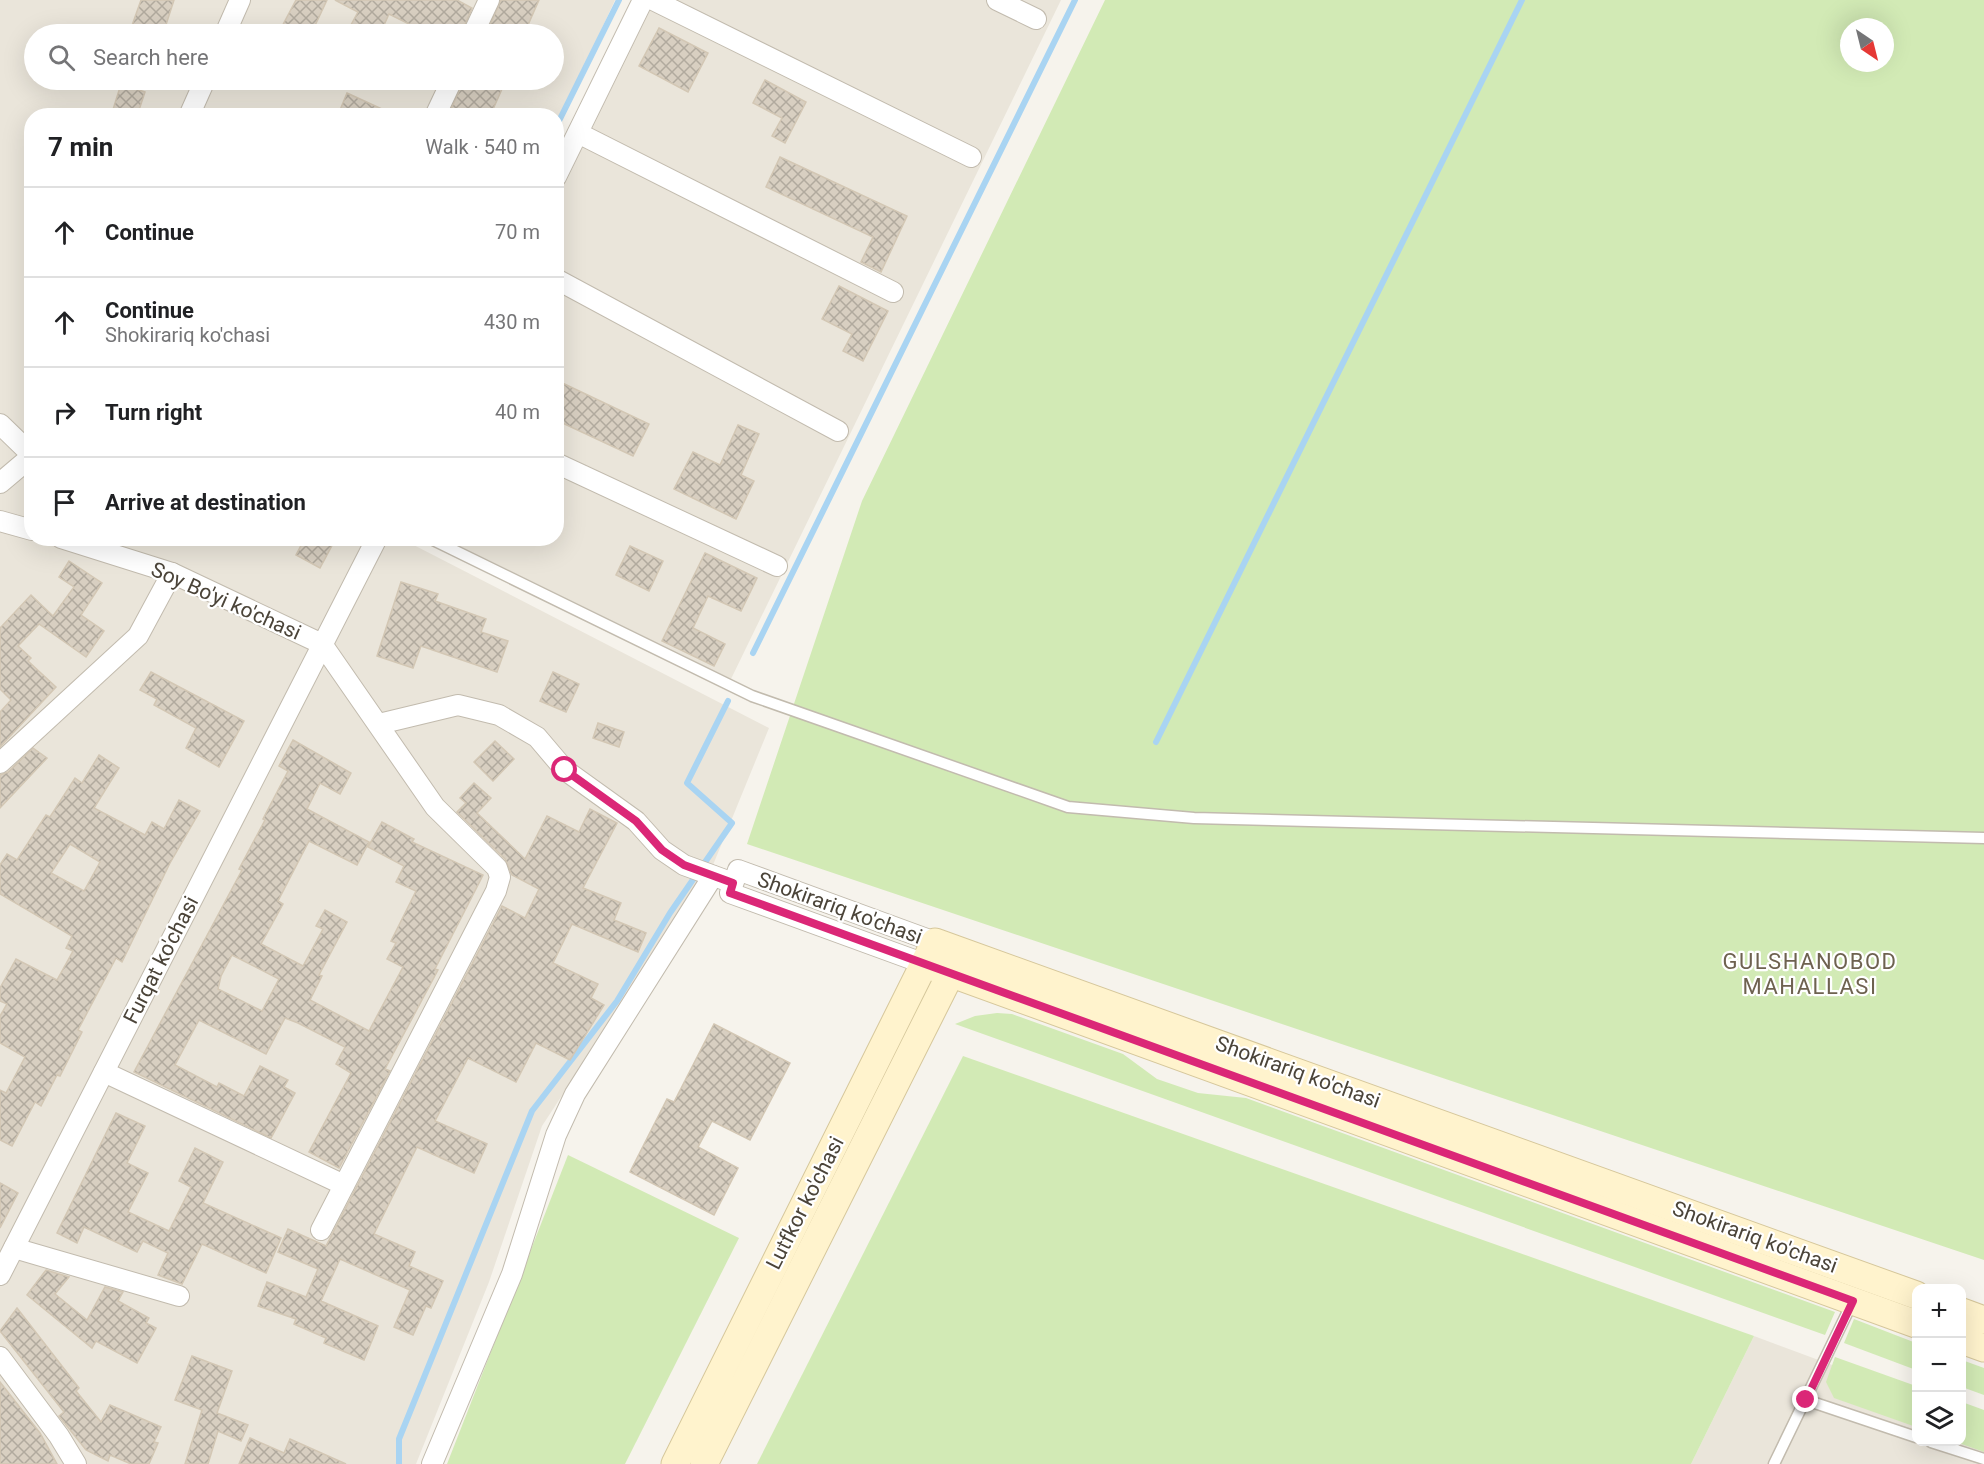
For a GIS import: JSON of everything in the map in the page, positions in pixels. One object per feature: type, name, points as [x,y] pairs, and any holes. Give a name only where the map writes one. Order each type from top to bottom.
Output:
[{"type":"main road","name":"Shokirariq ko'chasi","points":[[930,953],[1858,1289],[1912,1321]]},
{"type":"main road","name":"Lutfkor ko'chasi","points":[[675,1464],[930,953]]},
{"type":"main road","name":"Lutfkor ko'chasi","points":[[704,1464],[957,962]]},
{"type":"main road","name":"Shokirariq ko'chasi","points":[[1858,1289],[1912,1294]]},
{"type":"main road","points":[[1966,1313],[1984,1320]]},
{"type":"main road","points":[[1966,1341],[1984,1348]]},
{"type":"street","points":[[229,24],[240,0]]},
{"type":"street","points":[[478,24],[489,0]]},
{"type":"street","points":[[564,161],[644,0]]},
{"type":"street","points":[[653,0],[971,157]]},
{"type":"street","points":[[997,0],[1036,19]]},
{"type":"street","points":[[193,108],[201,90]]},
{"type":"street","points":[[439,108],[447,90]]},
{"type":"street","points":[[578,133],[893,292]]},
{"type":"street","points":[[564,283],[838,431]]},
{"type":"street","points":[[0,424],[24,447]]},
{"type":"street","points":[[0,483],[24,462]]},
{"type":"street","points":[[564,467],[777,566]]},
{"type":"street","points":[[0,521],[24,528]]},
{"type":"street","name":"Soy Bo'yi ko'chasi","points":[[86,546],[172,573],[322,644]]},
{"type":"street","name":"Furqat ko'chasi","points":[[0,1275],[373,546]]},
{"type":"street","points":[[0,763],[138,636],[172,573]]},
{"type":"street","points":[[321,1230],[496,891],[500,877],[490,861],[435,807],[322,644]]},
{"type":"street","points":[[379,724],[458,705],[500,714],[537,737],[565,770],[636,821],[662,850],[684,865],[713,876],[575,1094],[556,1135],[512,1274],[432,1464]]},
{"type":"street","name":"Shokirariq ko'chasi","points":[[713,876],[733,883],[738,870],[930,953]]},
{"type":"street","points":[[104,1072],[344,1185]]},
{"type":"street","points":[[14,1248],[179,1296]]},
{"type":"street","points":[[0,1357],[59,1436],[76,1464]]},
{"type":"lane","points":[[445,546],[752,696],[1068,807],[1194,818],[1984,838]]},
{"type":"lane","points":[[1774,1464],[1858,1289]]},
{"type":"lane","points":[[1806,1400],[1912,1435]]},
{"type":"lane","points":[[1943,1446],[1984,1459]]},
{"type":"shaded area","points":[[0,0],[615,0],[564,110],[564,108],[24,108],[24,546],[416,546],[769,728],[713,865],[542,1126],[489,1282],[416,1464],[0,1464]]},
{"type":"shaded area","points":[[632,0],[1061,0],[731,679],[459,546],[564,546],[564,151]]},
{"type":"shaded area","points":[[1754,1336],[1912,1395],[1912,1446],[1966,1446],[1966,1438],[1984,1421],[1984,1464],[1691,1464]]},
{"type":"green space","points":[[1105,0],[1984,0],[1984,1260],[747,844],[862,501]]},
{"type":"green space","points":[[997,1013],[1012,1014],[1123,1054],[1157,1079],[1198,1093],[1246,1098],[1835,1312],[1825,1335],[955,1024],[975,1016]]},
{"type":"green space","points":[[963,1056],[1754,1336],[1691,1464],[757,1464]]},
{"type":"green space","points":[[568,1155],[739,1238],[625,1464],[447,1464]]},
{"type":"green space","points":[[1854,1319],[1912,1341],[1912,1368],[1844,1343]]},
{"type":"green space","points":[[1835,1357],[1912,1385],[1912,1426],[1834,1398],[1826,1382]]},
{"type":"green space","points":[[1966,1361],[1984,1368],[1984,1395],[1966,1388]]},
{"type":"green space","points":[[1966,1403],[1984,1410],[1984,1452],[1966,1446]]},
{"type":"building","points":[[141,0],[174,0],[166,24],[133,24]]},
{"type":"building","points":[[296,0],[327,0],[316,24],[283,24]]},
{"type":"building","points":[[335,0],[457,0],[472,8],[465,24],[409,24],[389,14],[384,24],[351,24],[358,12]]},
{"type":"building","points":[[501,0],[539,0],[528,24],[490,24]]},
{"type":"building","points":[[659,28],[708,53],[688,92],[639,66]]},
{"type":"building","points":[[765,80],[806,102],[785,143],[772,136],[782,118],[753,103]]},
{"type":"building","points":[[119,90],[145,92],[140,108],[114,108]]},
{"type":"building","points":[[460,90],[502,90],[494,108],[452,108]]},
{"type":"building","points":[[347,93],[380,108],[341,108]]},
{"type":"building","points":[[780,157],[907,216],[881,272],[861,262],[873,237],[766,187]]},
{"type":"building","points":[[839,286],[888,311],[863,361],[843,351],[852,334],[822,319]]},
{"type":"building","points":[[564,384],[649,424],[633,456],[564,424]]},
{"type":"building","points":[[738,425],[759,434],[741,475],[754,481],[736,519],[674,489],[693,452],[720,465]]},
{"type":"building","points":[[301,546],[332,546],[320,568],[296,555]]},
{"type":"building","points":[[630,546],[663,561],[649,591],[616,575]]},
{"type":"building","points":[[705,553],[757,578],[741,611],[708,596],[693,628],[725,644],[714,666],[662,641]]},
{"type":"building","points":[[69,561],[102,583],[81,615],[104,631],[86,657],[39,624],[18,646],[31,658],[28,661],[56,687],[0,747],[0,712],[11,700],[0,689],[0,628],[31,595],[53,616],[74,587],[59,577]]},
{"type":"building","points":[[401,582],[438,594],[435,601],[486,619],[481,632],[508,641],[497,672],[421,646],[413,668],[377,656]]},
{"type":"building","points":[[151,672],[244,721],[219,767],[186,748],[196,728],[154,705],[157,699],[140,690]]},
{"type":"building","points":[[553,672],[579,684],[566,712],[540,701]]},
{"type":"building","points":[[598,723],[624,732],[619,747],[593,738]]},
{"type":"building","points":[[293,740],[351,773],[340,794],[320,783],[307,809],[369,842],[357,865],[309,841],[278,901],[283,904],[261,944],[303,966],[323,929],[316,926],[325,910],[347,922],[319,975],[322,976],[310,1000],[369,1031],[403,967],[387,959],[396,943],[391,941],[416,891],[396,882],[404,866],[368,847],[382,822],[414,839],[412,842],[483,875],[435,969],[438,970],[385,1069],[390,1071],[339,1168],[309,1152],[351,1073],[336,1064],[345,1047],[298,1023],[285,1018],[266,1054],[199,1020],[175,1065],[217,1087],[219,1083],[244,1096],[260,1066],[288,1080],[284,1087],[295,1093],[271,1138],[134,1072],[242,870],[239,869],[288,771],[279,766]],"holes":[[[232,955],[279,979],[262,1011],[218,989],[221,976]]]},
{"type":"building","points":[[495,741],[514,759],[493,781],[474,762]]},
{"type":"building","points":[[33,748],[47,758],[0,808],[0,775],[8,772]]},
{"type":"building","points":[[99,755],[119,768],[94,808],[145,835],[152,822],[164,829],[179,800],[200,811],[170,863],[122,962],[116,958],[78,1030],[82,1032],[60,1076],[57,1075],[41,1106],[35,1102],[12,1146],[0,1140],[0,1090],[6,1093],[25,1057],[0,1043],[0,1016],[7,1004],[0,1001],[0,988],[16,959],[57,980],[73,951],[66,948],[72,936],[0,894],[0,865],[7,854],[17,860],[46,815],[50,817],[75,778],[82,783]],"holes":[[[70,844],[100,862],[84,891],[51,873]]]},
{"type":"building","points":[[474,783],[491,798],[477,813],[525,859],[547,816],[579,832],[590,809],[617,823],[583,888],[621,903],[614,920],[646,933],[638,952],[572,924],[553,963],[598,984],[591,998],[604,1005],[570,1060],[536,1043],[516,1082],[468,1058],[435,1121],[487,1144],[474,1173],[417,1147],[374,1234],[415,1252],[409,1266],[443,1281],[431,1308],[426,1306],[413,1335],[394,1327],[410,1290],[340,1259],[321,1301],[378,1326],[364,1360],[324,1343],[326,1338],[294,1324],[296,1319],[258,1306],[267,1282],[306,1297],[318,1269],[278,1252],[288,1229],[326,1246],[502,906],[525,918],[539,889],[512,875],[505,859],[457,812],[466,803],[460,798]]},
{"type":"building","points":[[714,1024],[790,1063],[750,1140],[712,1121],[698,1147],[738,1168],[714,1215],[630,1172],[667,1099],[674,1102]]},
{"type":"building","points":[[116,1113],[145,1126],[127,1163],[148,1173],[128,1212],[169,1231],[191,1187],[179,1181],[195,1148],[223,1162],[203,1203],[281,1238],[266,1273],[202,1244],[182,1284],[158,1275],[168,1253],[143,1241],[137,1252],[84,1227],[77,1243],[57,1233]]},
{"type":"building","points":[[0,1183],[18,1193],[0,1228]]},
{"type":"building","points":[[46,1270],[69,1277],[55,1294],[87,1320],[105,1287],[123,1292],[118,1301],[149,1318],[146,1323],[156,1328],[137,1363],[96,1341],[92,1348],[27,1295]]},
{"type":"building","points":[[17,1308],[79,1388],[76,1391],[101,1422],[110,1405],[161,1427],[154,1442],[158,1443],[149,1464],[131,1464],[110,1455],[108,1461],[86,1450],[59,1416],[64,1412],[0,1331]]},
{"type":"building","points":[[192,1356],[232,1371],[217,1413],[248,1425],[241,1441],[218,1431],[208,1464],[185,1464],[202,1410],[175,1400]]},
{"type":"building","points":[[0,1382],[40,1433],[57,1464],[0,1464]]},
{"type":"building","points":[[250,1438],[284,1453],[290,1439],[346,1464],[239,1464]]},
{"type":"waterway","points":[[564,111],[619,0]]},
{"type":"waterway","points":[[753,653],[1075,0]]},
{"type":"waterway","points":[[1156,742],[1522,0]]},
{"type":"waterway","points":[[399,1464],[399,1439],[532,1111],[617,1001],[670,913],[732,823],[687,783],[728,701]]},
{"type":"district","name":"GULSHANOBOD MAHALLASI","points":[[1810,974]]},
{"type":"route","points":[[565,770],[636,821],[662,850],[684,865],[733,883],[730,893],[1853,1301],[1806,1400]]}]
